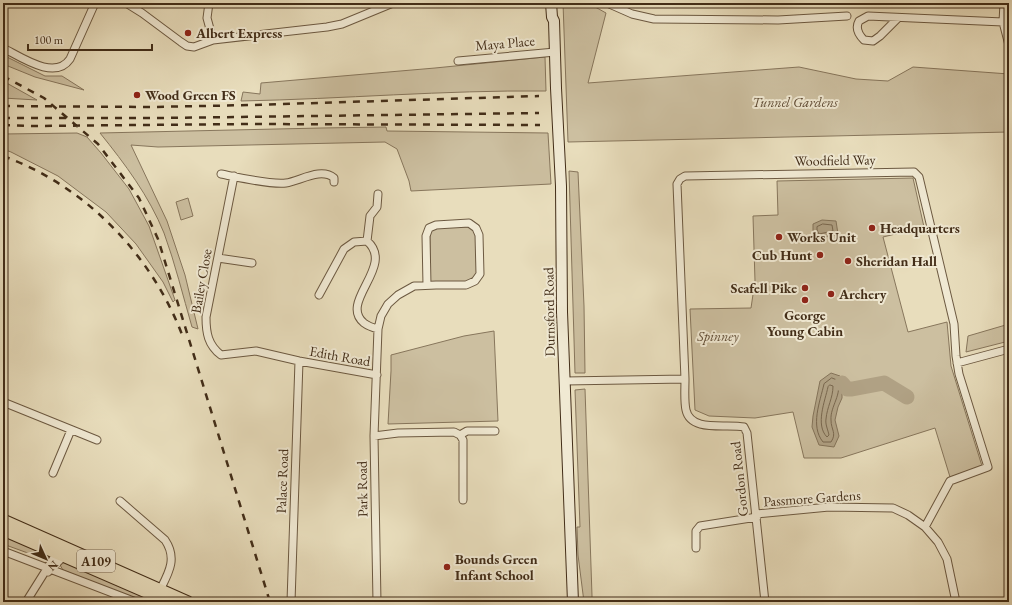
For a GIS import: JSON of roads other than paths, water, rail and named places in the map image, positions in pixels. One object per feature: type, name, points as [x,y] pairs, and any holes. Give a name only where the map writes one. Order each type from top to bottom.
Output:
[{"type":"main road","name":"Durnsford Road","points":[[551,3],[552,17],[554,21],[561,186],[562,312],[573,602]]},
{"type":"main road","name":"Durnsford Road","points":[[554,21],[557,17],[557,3]]},
{"type":"main road","name":"A109","points":[[3,520],[64,551],[159,593],[188,602]]},
{"type":"main road","name":"A109","points":[[3,530],[64,551]]},
{"type":"main road","name":"A109","points":[[159,593],[169,602]]},
{"type":"street","points":[[3,48],[32,63],[47,68],[61,68],[70,59],[94,3]]},
{"type":"street","points":[[126,3],[187,46],[194,47],[213,40],[342,24],[393,3]]},
{"type":"street","points":[[209,3],[207,18],[213,40]]},
{"type":"street","points":[[608,3],[632,14],[654,19],[778,20],[847,16]]},
{"type":"street","points":[[1004,3],[1003,22],[1009,45]]},
{"type":"street","points":[[898,18],[873,41],[864,40],[858,32],[857,27],[859,21],[868,16],[1003,22]]},
{"type":"street","name":"Maya Place","points":[[458,61],[555,52]]},
{"type":"street","name":"Woodfield Way","points":[[685,379],[677,184],[680,179],[685,176],[914,172],[919,177],[954,324],[959,374],[988,467],[950,481],[925,527]]},
{"type":"street","points":[[220,174],[281,184],[293,182],[311,175],[326,174],[334,178],[334,182]]},
{"type":"street","name":"Bailey Close","points":[[234,176],[206,317],[206,331],[212,346],[221,355],[256,351],[299,361]]},
{"type":"street","points":[[367,241],[370,216],[377,207],[378,194]]},
{"type":"street","points":[[469,223],[476,228],[479,235],[480,274],[475,281],[466,285],[427,285],[426,236],[429,228],[436,224],[469,223]]},
{"type":"street","points":[[319,295],[344,249],[354,242],[367,241],[375,250],[375,263],[374,269],[362,293],[357,313],[365,324],[378,329]]},
{"type":"street","points":[[218,258],[252,263]]},
{"type":"street","name":"Park Road","points":[[377,602],[374,436],[378,329],[381,316],[388,304],[398,295],[414,286],[427,285]]},
{"type":"street","points":[[957,363],[1009,349]]},
{"type":"street","name":"Edith Road","points":[[299,361],[377,376]]},
{"type":"street","name":"Palace Road","points":[[291,602],[299,361]]},
{"type":"street","points":[[564,381],[685,379]]},
{"type":"street","name":"Gordon Road","points":[[685,379],[686,410],[694,422],[700,425],[737,425],[744,427],[747,433],[765,602]]},
{"type":"street","points":[[3,402],[97,440]]},
{"type":"street","points":[[53,473],[71,430]]},
{"type":"street","points":[[460,435],[467,431],[494,431]]},
{"type":"street","points":[[374,436],[436,432],[454,432],[460,435],[463,440],[464,500]]},
{"type":"street","points":[[120,501],[165,540],[170,547],[172,563],[159,593]]},
{"type":"street","name":"Passmore Gardens","points":[[696,548],[696,531],[700,526],[757,516],[829,507],[893,508],[908,514],[925,527],[938,542],[947,559],[956,602]]},
{"type":"street","points":[[3,550],[136,602]]},
{"type":"street","points":[[26,602],[44,575],[64,551]]},
{"type":"water","points":[[822,220],[836,221],[838,234],[818,239],[813,231],[813,224]]},
{"type":"water","points":[[831,373],[840,376],[842,383],[842,398],[835,420],[839,436],[834,447],[819,445],[812,427],[820,381]]},
{"type":"waterway","points":[[842,383],[847,389],[884,383],[907,397]]},
{"type":"railway","points":[[3,76],[44,98],[98,144],[139,198],[158,239],[270,602]]},
{"type":"railway","points":[[3,106],[151,107],[539,96]]},
{"type":"railway","points":[[3,118],[161,118],[539,113]]},
{"type":"railway","points":[[3,125],[540,125]]},
{"type":"railway","points":[[3,156],[33,169],[62,185],[88,205],[112,227],[134,252],[153,278],[170,307],[183,337]]},
{"type":"place","name":"Albert Express","points":[[188,33]]},
{"type":"place","name":"Wood Green FS","points":[[137,95]]},
{"type":"place","name":"Headquarters","points":[[872,228]]},
{"type":"place","name":"Works Unit","points":[[779,237]]},
{"type":"place","name":"Cub Hunt","points":[[820,255]]},
{"type":"place","name":"Sheridan Hall","points":[[848,261]]},
{"type":"place","name":"Scafell Pike","points":[[805,288]]},
{"type":"place","name":"Archery","points":[[831,294]]},
{"type":"place","name":"George Young Cabin","points":[[805,300]]},
{"type":"place","name":"Bounds Green Infant School","points":[[447,567]]},
{"type":"park label","name":"Tunnel Gardens","points":[[795,102]]},
{"type":"park label","name":"Spinney","points":[[718,336]]}]
